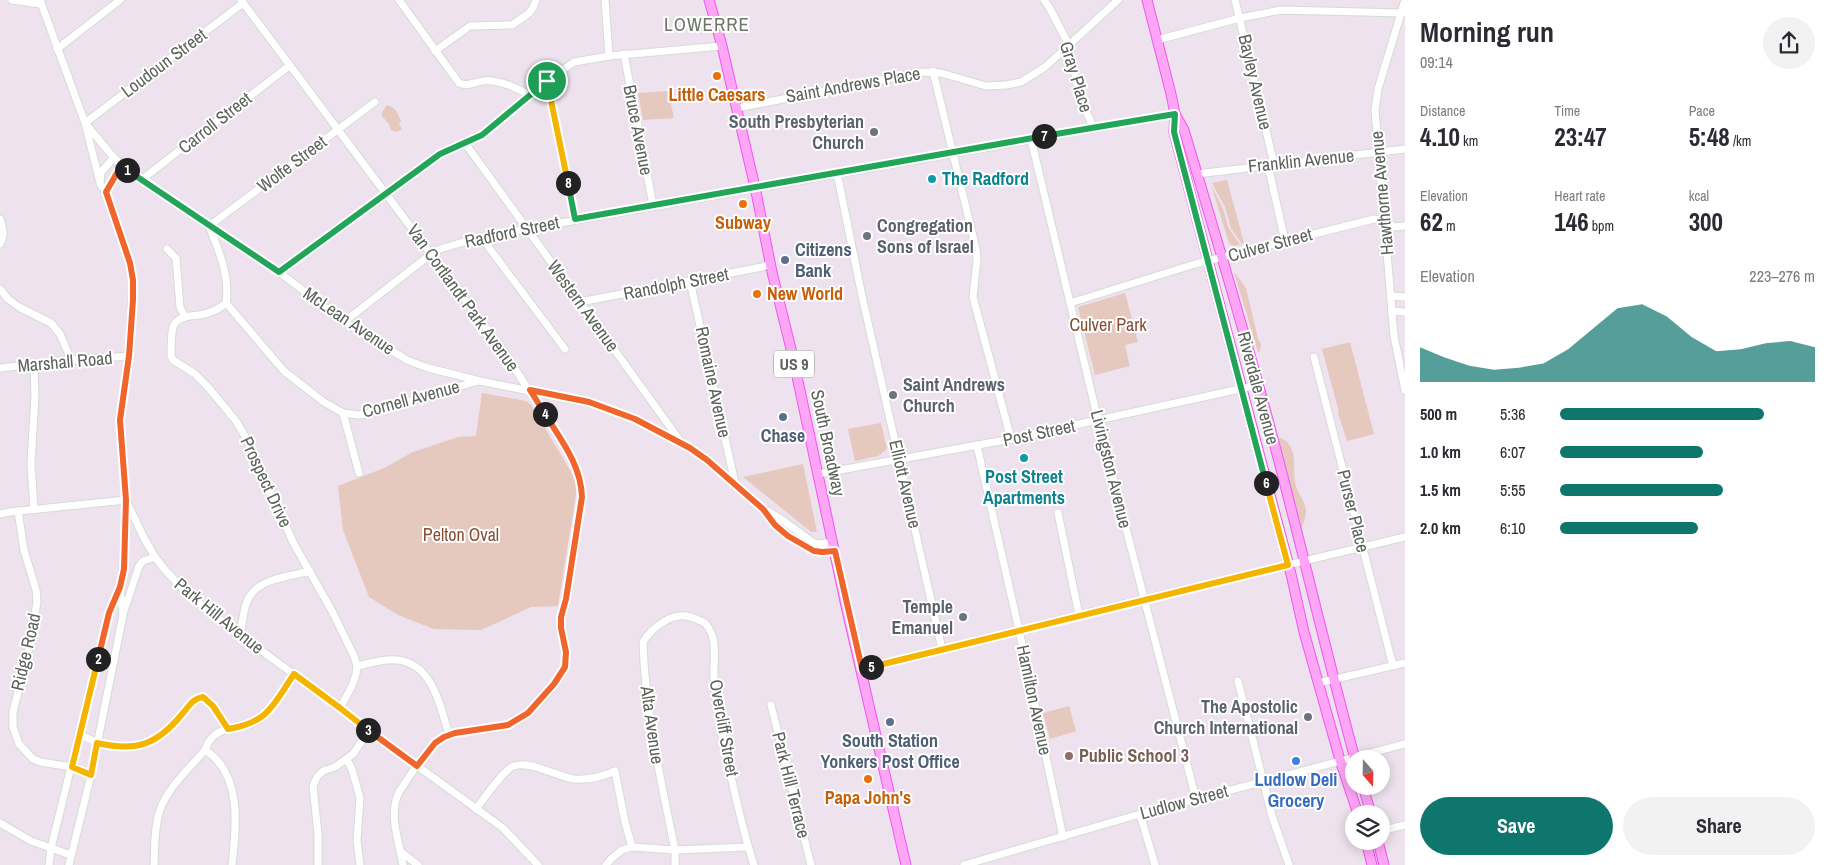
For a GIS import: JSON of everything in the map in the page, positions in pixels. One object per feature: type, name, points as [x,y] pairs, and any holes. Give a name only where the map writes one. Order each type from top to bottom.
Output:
[{"type":"main road","name":"South Broadway","points":[[709,0],[722,46],[755,187],[770,264],[906,865]]},
{"type":"main road","name":"Riverdale Avenue","points":[[1147,0],[1175,114],[1184,130],[1223,258],[1258,385],[1333,680],[1353,750]]},
{"type":"main road","name":"Riverdale Avenue","points":[[1175,114],[1174,132],[1304,632],[1340,760],[1355,805]]},
{"type":"main road","points":[[1368,850],[1372,865]]},
{"type":"main road","points":[[1380,850],[1384,865]]},
{"type":"street","points":[[12,0],[40,2]]},
{"type":"street","points":[[57,49],[120,0]]},
{"type":"street","points":[[399,0],[459,83],[464,86],[484,80],[517,87],[529,95]]},
{"type":"street","points":[[435,51],[470,26],[512,25],[528,14],[536,0]]},
{"type":"street","points":[[605,0],[609,56]]},
{"type":"street","name":"Gray Place","points":[[1044,0],[1069,45],[1080,99],[1094,128]]},
{"type":"street","name":"Saint Andrews Place","points":[[736,108],[922,72],[933,71],[978,85],[995,86],[1021,82],[1037,73],[1118,0]]},
{"type":"street","name":"Bayley Avenue","points":[[1235,0],[1271,164]]},
{"type":"street","name":"Hawthorne Avenue","points":[[1404,0],[1403,14],[1378,89],[1375,110],[1394,336],[1405,390]]},
{"type":"street","name":"McLean Avenue","points":[[40,2],[85,123],[121,166],[279,272],[344,322],[407,360],[425,367],[480,381],[589,402],[635,419],[683,444],[707,460],[763,509],[781,519],[814,543],[834,546]]},
{"type":"street","name":"Van Cortlandt Park Avenue","points":[[242,2],[505,353],[569,453],[576,466],[582,488],[566,599],[561,617],[561,628],[566,652],[565,667],[554,684],[532,710],[517,720],[508,725],[449,735],[435,743],[399,792],[393,806],[403,865]]},
{"type":"street","name":"Loudoun Street","points":[[85,123],[242,2]]},
{"type":"street","points":[[1157,40],[1240,18],[1281,10],[1403,14]]},
{"type":"street","points":[[279,272],[440,154],[482,135],[529,95],[574,62],[624,54],[722,46]]},
{"type":"street","name":"Bruce Avenue","points":[[624,54],[653,205]]},
{"type":"street","name":"Carroll Street","points":[[141,180],[290,66]]},
{"type":"street","points":[[933,71],[976,249],[977,259],[973,297],[1011,439]]},
{"type":"street","points":[[547,81],[575,219]]},
{"type":"street","name":"Wolfe Street","points":[[209,226],[375,102]]},
{"type":"street","name":"Radford Street","points":[[344,322],[431,254],[481,236],[1175,114]]},
{"type":"street","points":[[85,123],[100,184]]},
{"type":"street","name":"Livingston Avenue","points":[[1031,139],[1098,420],[1196,799]]},
{"type":"street","name":"Western Avenue","points":[[465,143],[683,444]]},
{"type":"street","name":"Franklin Avenue","points":[[1197,174],[1405,149]]},
{"type":"street","points":[[100,184],[101,172],[114,158]]},
{"type":"street","points":[[1271,164],[1285,241]]},
{"type":"street","points":[[106,192],[121,166]]},
{"type":"street","name":"Elliott Avenue","points":[[837,173],[862,298],[942,649]]},
{"type":"street","name":"Park Hill Avenue","points":[[100,184],[106,192],[121,233],[133,280],[129,356],[120,420],[126,500],[155,557],[190,596],[369,731],[503,828],[538,865]]},
{"type":"street","points":[[0,219],[3,238],[0,244]]},
{"type":"street","name":"Culver Street","points":[[1070,303],[1208,261],[1374,219],[1385,221],[1394,227],[1405,226]]},
{"type":"street","points":[[167,249],[176,258],[180,307],[185,317],[212,312],[220,308],[226,303],[223,262],[209,226]]},
{"type":"street","points":[[481,236],[565,349]]},
{"type":"street","name":"Randolph Street","points":[[580,302],[770,264]]},
{"type":"street","name":"Romaine Avenue","points":[[690,281],[735,483]]},
{"type":"street","points":[[0,289],[8,299],[19,307],[51,324],[60,334],[70,360]]},
{"type":"street","points":[[1391,296],[1405,297]]},
{"type":"street","name":"Cornell Avenue","points":[[226,303],[284,371],[324,402],[343,413],[359,415],[480,381]]},
{"type":"street","points":[[1392,311],[1405,312]]},
{"type":"street","name":"Prospect Drive","points":[[185,317],[179,319],[173,327],[171,356],[173,360],[195,374],[236,420],[294,544],[336,619],[357,666]]},
{"type":"street","name":"Marshall Road","points":[[0,368],[129,356]]},
{"type":"street","name":"Purser Place","points":[[1314,357],[1393,666]]},
{"type":"street","points":[[34,364],[35,396],[31,464],[34,509]]},
{"type":"street","name":"Post Street","points":[[818,474],[900,458],[977,446],[1258,385]]},
{"type":"street","points":[[343,413],[359,473]]},
{"type":"street","name":"Hamilton Avenue","points":[[977,446],[1064,837]]},
{"type":"street","points":[[0,514],[126,500],[125,553],[120,587],[123,615]]},
{"type":"street","name":"Ridge Road","points":[[18,511],[20,531],[36,590],[37,601],[32,636],[13,712],[13,727],[19,744],[33,759],[72,767],[91,775]]},
{"type":"street","points":[[1058,513],[1079,615]]},
{"type":"street","points":[[862,669],[1405,537]]},
{"type":"street","points":[[69,865],[91,775],[123,615],[139,566],[143,561],[155,557]]},
{"type":"street","points":[[240,635],[246,602],[254,590],[273,580],[310,571]]},
{"type":"street","points":[[49,865],[51,848],[109,613],[120,587]]},
{"type":"street","name":"Alta Avenue","points":[[676,865],[675,850],[655,751],[644,669],[643,642],[656,627],[674,618],[686,616],[693,618]]},
{"type":"street","name":"Overcliff Street","points":[[693,618],[705,623],[713,637],[716,703],[748,847],[754,865]]},
{"type":"street","points":[[340,708],[352,686],[357,666],[386,660],[399,660],[419,668],[429,680],[449,735]]},
{"type":"street","points":[[1318,683],[1405,663]]},
{"type":"street","points":[[154,865],[156,825],[159,811],[167,794],[205,750],[215,734],[253,723],[262,717],[294,674]]},
{"type":"street","points":[[1238,681],[1272,816],[1289,865]]},
{"type":"street","points":[[80,735],[97,743],[116,748],[138,746],[157,738],[170,728],[194,699],[203,697],[213,706],[228,729]]},
{"type":"street","name":"Park Hill Terrace","points":[[771,705],[811,865]]},
{"type":"street","points":[[318,865],[318,834],[313,786],[322,771],[347,760],[359,747],[369,731]]},
{"type":"street","name":"Ludlow Street","points":[[1384,750],[1405,744]]},
{"type":"street","points":[[205,750],[212,755],[222,768],[232,790],[236,824],[232,865]]},
{"type":"street","name":"Ludlow Street","points":[[964,865],[1140,814],[1345,759]]},
{"type":"street","points":[[347,760],[352,769],[360,798],[357,840],[360,865]]},
{"type":"street","points":[[476,809],[504,773],[514,766],[524,765],[573,778],[591,779],[615,771],[632,848]]},
{"type":"street","points":[[1140,814],[1155,865]]},
{"type":"street","points":[[0,823],[31,841],[71,855]]},
{"type":"street","points":[[1390,829],[1405,826]]},
{"type":"street","points":[[606,865],[622,850],[632,848],[675,850],[748,847]]},
{"type":"street","points":[[400,852],[418,865]]},
{"type":"green space","points":[[668,91],[674,118],[643,120],[638,93]]},
{"type":"green space","points":[[387,105],[396,111],[401,121],[399,124],[402,129],[397,132],[391,130],[389,124],[382,116],[382,112]]},
{"type":"green space","points":[[1227,180],[1244,243],[1242,244],[1231,228],[1225,207],[1212,183]]},
{"type":"green space","points":[[1211,185],[1223,209],[1228,227],[1240,245],[1233,246],[1229,243]]},
{"type":"green space","points":[[1234,272],[1246,288],[1258,339],[1261,344],[1260,351],[1258,352]]},
{"type":"green space","name":"Culver Park","points":[[1125,293],[1138,342],[1125,345],[1130,366],[1095,375],[1078,307]]},
{"type":"green space","points":[[1350,342],[1374,434],[1347,441],[1322,349]]},
{"type":"green space","name":"Pelton Oval","points":[[482,393],[526,401],[531,405],[576,482],[576,494],[558,606],[531,607],[481,630],[434,629],[398,615],[369,597],[343,530],[338,486],[384,468],[413,452],[458,437],[476,436]]},
{"type":"green space","points":[[881,423],[887,449],[878,456],[855,461],[848,429]]},
{"type":"green space","points":[[1278,437],[1285,440],[1290,446],[1294,458],[1296,486],[1306,511],[1301,531]]},
{"type":"green space","points":[[803,464],[817,532],[811,532],[743,477]]},
{"type":"green space","points":[[1069,706],[1076,731],[1050,739],[1043,713]]},
{"type":"place","name":"Little Caesars","points":[[717,76]]},
{"type":"place","name":"South Presbyterian Church","points":[[874,132]]},
{"type":"place","name":"The Radford","points":[[932,179]]},
{"type":"place","name":"Subway","points":[[743,204]]},
{"type":"place","name":"Congregation Sons of Israel","points":[[867,236]]},
{"type":"place","name":"Citizens Bank","points":[[785,260]]},
{"type":"place","name":"New World","points":[[757,294]]},
{"type":"place","name":"Saint Andrews Church","points":[[893,395]]},
{"type":"place","name":"Chase","points":[[783,417]]},
{"type":"place","name":"Post Street Apartments","points":[[1024,458]]},
{"type":"place","name":"Temple Emanuel","points":[[963,617]]},
{"type":"place","name":"The Apostolic Church International","points":[[1308,717]]},
{"type":"place","name":"South Station Yonkers Post Office","points":[[890,722]]},
{"type":"place","name":"Public School 3","points":[[1069,756]]},
{"type":"place","name":"Ludlow Deli Grocery","points":[[1296,761]]},
{"type":"place","name":"Papa John's","points":[[868,779]]},
{"type":"district","name":"LOWERRE","points":[[707,24]]},
{"type":"route","points":[[547,81],[575,219],[1175,114],[1174,132],[1288,565],[862,669],[846,606],[835,551],[814,551],[788,536],[735,483],[690,448],[614,410],[589,402],[530,390],[576,466],[582,488],[566,599],[561,617],[561,628],[566,652],[565,667],[554,684],[532,710],[508,725],[455,733],[444,737],[435,743],[417,766],[294,674],[275,703],[262,717],[253,723],[228,729],[208,701],[203,697],[194,699],[170,728],[157,738],[138,746],[116,748],[97,743],[91,775],[72,767],[109,613],[120,587],[124,569],[126,500],[120,420],[129,356],[133,280],[121,233],[106,192],[121,166],[279,272],[440,154],[482,135],[547,81]]}]
